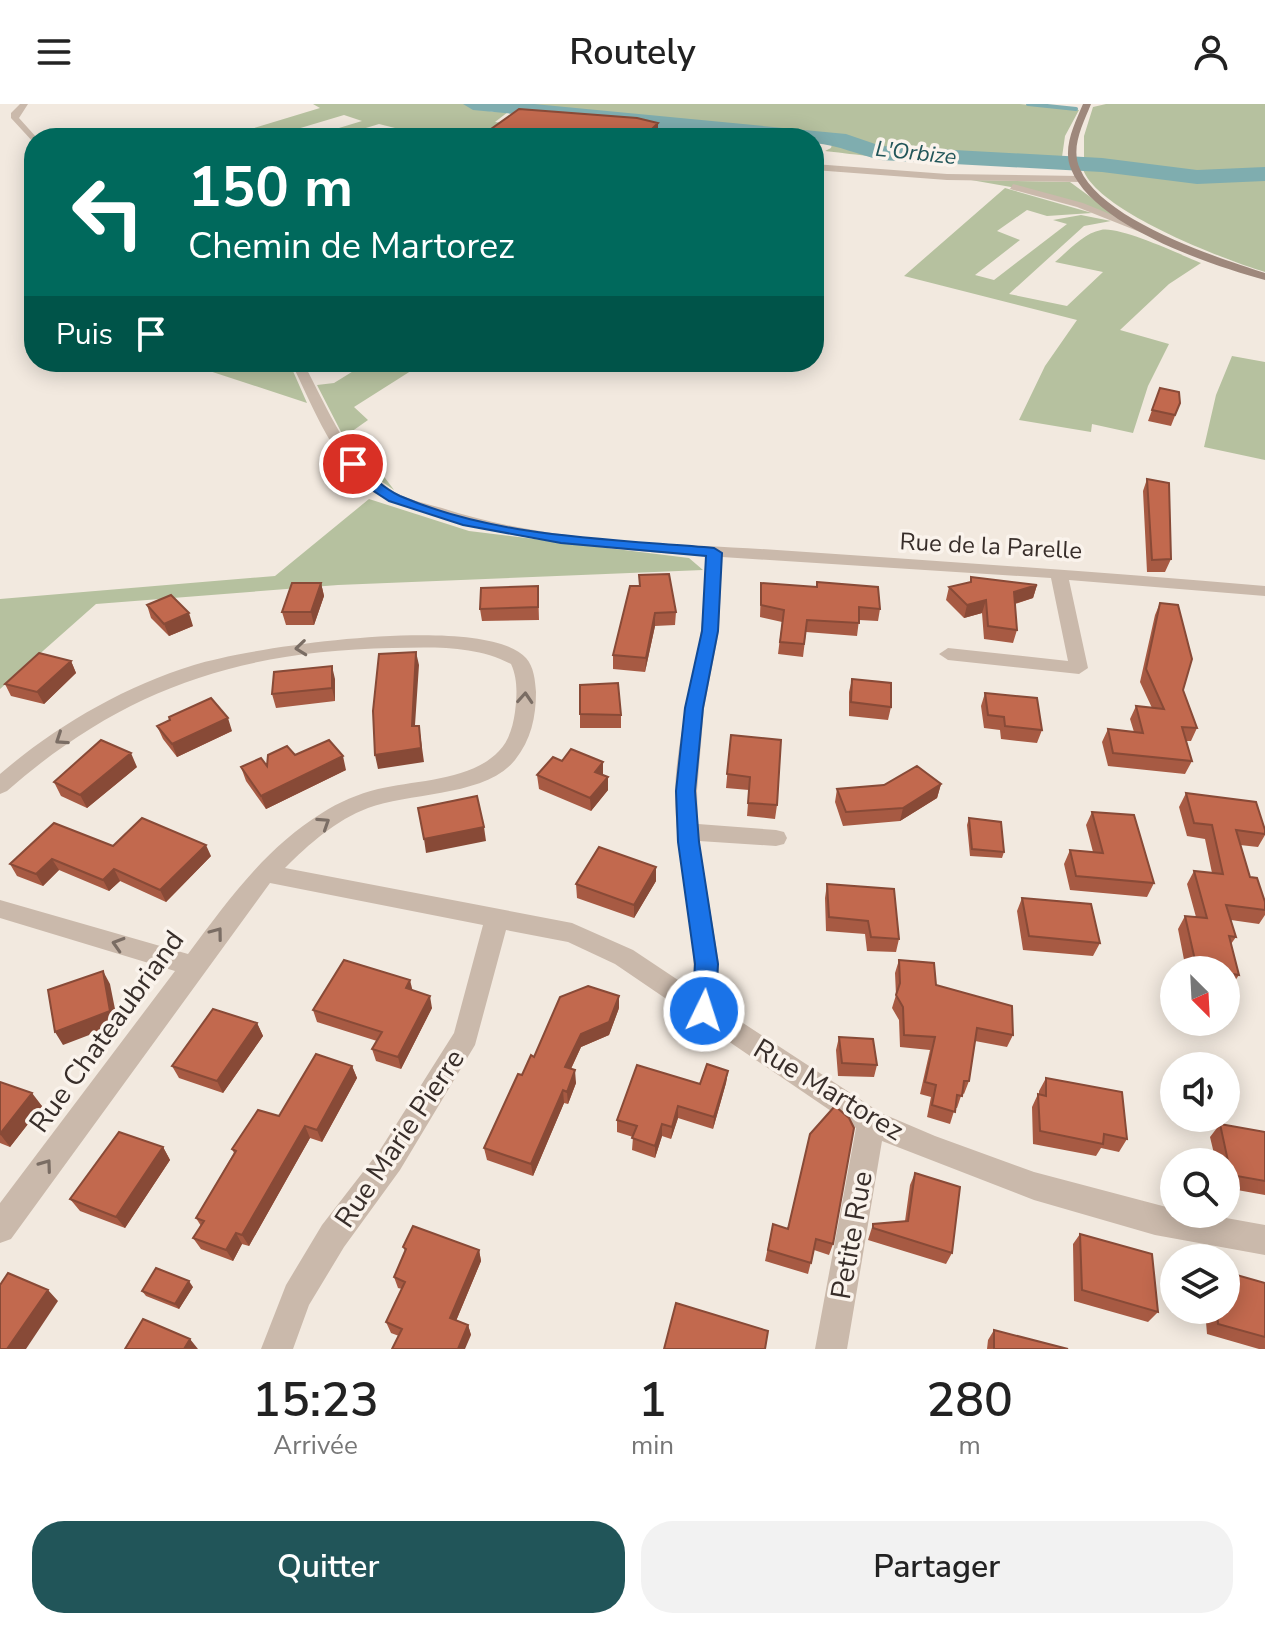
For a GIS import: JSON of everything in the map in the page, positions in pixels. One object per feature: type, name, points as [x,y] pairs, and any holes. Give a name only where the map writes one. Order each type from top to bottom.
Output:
[{"type":"street","points":[[24,104],[15,113],[15,118],[24,128]]},
{"type":"street","points":[[1087,104],[1073,137],[1074,164],[1080,179],[1104,202],[1149,232]]},
{"type":"street","points":[[824,168],[947,177],[1080,179]]},
{"type":"street","points":[[947,177],[1052,196],[1149,232],[1213,261],[1265,277]]},
{"type":"street","name":"Rue de la Parelle","points":[[302,372],[353,464],[368,481],[394,498],[454,518],[512,532],[714,553],[1059,574],[1265,591]]},
{"type":"street","points":[[704,1011],[707,964],[688,832],[686,791],[694,708],[710,631],[714,553]]},
{"type":"street","points":[[948,654],[1079,668],[1059,574]]},
{"type":"street","name":"Rue Chateaubriand","points":[[0,786],[76,729],[134,696],[187,674],[251,655],[295,648],[389,642],[476,645],[502,650],[519,662],[525,677],[526,699],[517,743],[504,759],[487,771],[472,776],[392,791],[358,803],[322,822],[265,873],[0,1228]]},
{"type":"street","points":[[688,832],[776,838]]},
{"type":"street","name":"Rue Martorez","points":[[265,873],[394,901],[572,933],[624,957],[871,1122],[930,1148],[1034,1186],[1155,1220],[1265,1240]]},
{"type":"street","points":[[0,909],[193,966]]},
{"type":"street","name":"Rue Marie Pierre","points":[[277,1349],[297,1296],[333,1236],[390,1160],[466,1037],[497,918]]},
{"type":"street","name":"Petite Rue","points":[[831,1349],[871,1122]]},
{"type":"green space","points":[[313,104],[464,104],[493,112],[508,112],[495,122],[512,124],[507,128],[395,128],[379,124],[366,128],[339,128],[362,121],[344,115],[300,128],[254,128],[320,108]]},
{"type":"green space","points":[[494,104],[1020,104],[1079,110],[1065,136],[1061,164],[1018,163],[1017,158],[953,155],[909,159],[825,151],[832,144],[824,143],[824,128],[688,128],[647,123],[665,118]]},
{"type":"green space","points":[[1106,104],[1265,104],[1265,171],[1195,172],[1084,161],[1084,136],[1093,107]]},
{"type":"green space","points":[[1082,166],[1208,181],[1265,179],[1265,272],[1192,245],[1133,215],[1091,182]]},
{"type":"green space","points":[[971,180],[1070,182],[1119,218],[1040,192]]},
{"type":"green space","points":[[1005,188],[1092,213],[1047,216],[1027,210],[997,231],[1020,240],[975,275],[994,280],[1067,224],[1053,220],[1081,215],[1111,221],[1084,226],[1009,294],[1067,306],[1103,272],[1055,262],[1082,239],[1101,230],[1122,232],[1201,263],[1169,284],[1120,330],[1169,344],[1148,386],[1133,433],[1092,424],[1091,432],[1019,420],[1045,366],[1077,320],[904,276]]},
{"type":"green space","points":[[1232,356],[1265,362],[1265,460],[1204,447],[1216,395]]},
{"type":"green space","points":[[212,372],[293,372],[307,403]]},
{"type":"green space","points":[[352,372],[409,372],[354,407],[368,420],[351,432],[394,490],[358,465],[317,385],[334,383]]},
{"type":"green space","points":[[369,499],[469,531],[689,558],[703,570],[338,585],[96,604],[0,689],[0,599],[275,576]]},
{"type":"building","points":[[519,109],[637,118],[658,123],[653,128],[492,128]]},
{"type":"building","points":[[1160,388],[1179,392],[1180,403],[1175,415],[1152,410]]},
{"type":"building","points":[[1147,479],[1169,483],[1171,559],[1152,560]]},
{"type":"building","points":[[669,574],[676,612],[655,613],[646,658],[613,655],[630,586],[640,586],[639,575]]},
{"type":"building","points":[[971,577],[1037,585],[1014,592],[1017,630],[988,626],[986,600],[967,605],[949,587],[971,582]]},
{"type":"building","points":[[817,582],[878,587],[880,609],[859,607],[859,623],[807,620],[804,644],[780,642],[784,610],[761,605],[761,583],[817,587]]},
{"type":"building","points":[[292,583],[321,583],[311,612],[282,612]]},
{"type":"building","points":[[538,586],[538,607],[480,609],[481,588]]},
{"type":"building","points":[[171,595],[189,613],[164,624],[147,605]]},
{"type":"building","points":[[1160,603],[1178,605],[1192,659],[1183,690],[1197,728],[1182,727],[1192,761],[1113,753],[1108,729],[1143,733],[1136,706],[1164,709],[1146,669]]},
{"type":"building","points":[[416,652],[412,726],[419,726],[421,748],[375,755],[373,711],[379,654]]},
{"type":"building","points":[[39,653],[71,661],[37,692],[5,684]]},
{"type":"building","points":[[332,666],[332,688],[272,694],[274,672]]},
{"type":"building","points":[[852,679],[891,683],[891,707],[851,702]]},
{"type":"building","points":[[618,683],[621,715],[580,714],[580,685]]},
{"type":"building","points":[[985,693],[1037,698],[1042,730],[1005,726],[1004,717],[988,715]]},
{"type":"building","points":[[211,698],[228,718],[172,744],[157,726],[170,720],[169,717]]},
{"type":"building","points":[[731,735],[781,740],[777,805],[748,803],[750,777],[727,774]]},
{"type":"building","points":[[101,740],[131,753],[80,795],[54,782]]},
{"type":"building","points":[[329,740],[343,756],[261,796],[241,767],[261,758],[267,766],[268,755],[287,746],[295,755]]},
{"type":"building","points":[[571,749],[603,762],[595,772],[608,777],[590,798],[537,775],[553,757],[562,761]]},
{"type":"building","points":[[917,766],[941,784],[903,808],[846,812],[837,789],[884,785]]},
{"type":"building","points":[[1186,793],[1256,802],[1265,830],[1265,834],[1236,830],[1250,877],[1257,878],[1265,910],[1226,905],[1236,937],[1229,936],[1234,956],[1194,956],[1185,916],[1207,918],[1194,871],[1223,874],[1212,825],[1194,823]]},
{"type":"building","points":[[477,796],[484,827],[424,839],[418,808]]},
{"type":"building","points":[[1092,812],[1134,815],[1154,883],[1076,876],[1070,850],[1103,853]]},
{"type":"building","points":[[142,818],[206,845],[160,890],[114,869],[103,880],[52,859],[36,874],[10,864],[54,823],[113,846]]},
{"type":"building","points":[[969,818],[1001,822],[1004,852],[972,849]]},
{"type":"building","points":[[599,847],[656,867],[634,905],[576,884]]},
{"type":"building","points":[[827,884],[894,889],[899,939],[871,937],[868,921],[829,917]]},
{"type":"building","points":[[1022,898],[1091,904],[1100,943],[1029,936]]},
{"type":"building","points":[[344,960],[410,980],[406,988],[430,996],[398,1057],[372,1049],[382,1032],[313,1010]]},
{"type":"building","points":[[899,960],[934,963],[936,985],[1012,1006],[1013,1035],[977,1028],[969,1081],[964,1081],[962,1096],[957,1095],[955,1112],[932,1105],[936,1085],[925,1082],[935,1037],[904,1035],[903,1007],[896,995],[900,983]]},
{"type":"building","points":[[103,971],[110,1011],[55,1032],[48,990]]},
{"type":"building","points":[[588,986],[619,996],[609,1022],[581,1034],[565,1067],[575,1070],[567,1092],[563,1090],[531,1164],[484,1148],[518,1074],[522,1075],[531,1055],[534,1057],[560,997]]},
{"type":"building","points":[[213,1009],[257,1023],[217,1081],[172,1066]]},
{"type":"building","points":[[839,1037],[873,1039],[877,1065],[842,1063]]},
{"type":"building","points":[[316,1054],[352,1066],[317,1130],[305,1126],[242,1235],[236,1233],[226,1250],[193,1238],[204,1221],[196,1218],[236,1151],[232,1149],[258,1110],[279,1116]]},
{"type":"building","points":[[707,1064],[728,1071],[714,1117],[678,1106],[672,1127],[662,1124],[655,1146],[632,1138],[637,1126],[617,1120],[637,1065],[700,1084]]},
{"type":"building","points":[[1046,1078],[1122,1092],[1127,1139],[1104,1134],[1103,1144],[1040,1131],[1038,1094],[1046,1096]]},
{"type":"building","points":[[0,1082],[32,1093],[0,1134]]},
{"type":"building","points":[[835,1106],[849,1118],[854,1128],[833,1244],[816,1239],[811,1263],[768,1250],[773,1224],[788,1229],[810,1134]]},
{"type":"building","points":[[1240,1128],[1265,1132],[1265,1181],[1240,1177],[1240,1148],[1225,1148],[1222,1132],[1240,1132]]},
{"type":"building","points":[[119,1132],[163,1147],[116,1217],[70,1199]]},
{"type":"building","points":[[915,1173],[960,1187],[952,1253],[873,1228],[873,1224],[908,1221]]},
{"type":"building","points":[[413,1226],[479,1250],[450,1318],[468,1325],[458,1349],[392,1349],[402,1329],[386,1322],[405,1282],[394,1277]]},
{"type":"building","points":[[1080,1234],[1152,1254],[1158,1312],[1082,1290]]},
{"type":"building","points":[[156,1268],[189,1281],[175,1304],[142,1291]]},
{"type":"building","points":[[8,1273],[48,1290],[7,1349],[0,1349],[0,1285]]},
{"type":"building","points":[[1240,1276],[1265,1283],[1265,1337],[1218,1324],[1240,1324]]},
{"type":"building","points":[[676,1303],[768,1331],[765,1349],[664,1349]]},
{"type":"building","points":[[143,1319],[190,1339],[184,1349],[125,1349]]},
{"type":"building","points":[[994,1330],[1068,1349],[994,1349]]},
{"type":"waterway","name":"L'Orbize","points":[[473,104],[722,128]]},
{"type":"waterway","points":[[1028,104],[1076,109]]},
{"type":"waterway","name":"L'Orbize","points":[[824,138],[846,140],[866,150],[881,153],[1102,165],[1197,177],[1265,174]]},
{"type":"route","points":[[353,464],[368,481],[394,498],[468,522],[561,539],[714,553],[710,631],[694,708],[686,791],[688,842],[707,964],[704,1011]]}]
